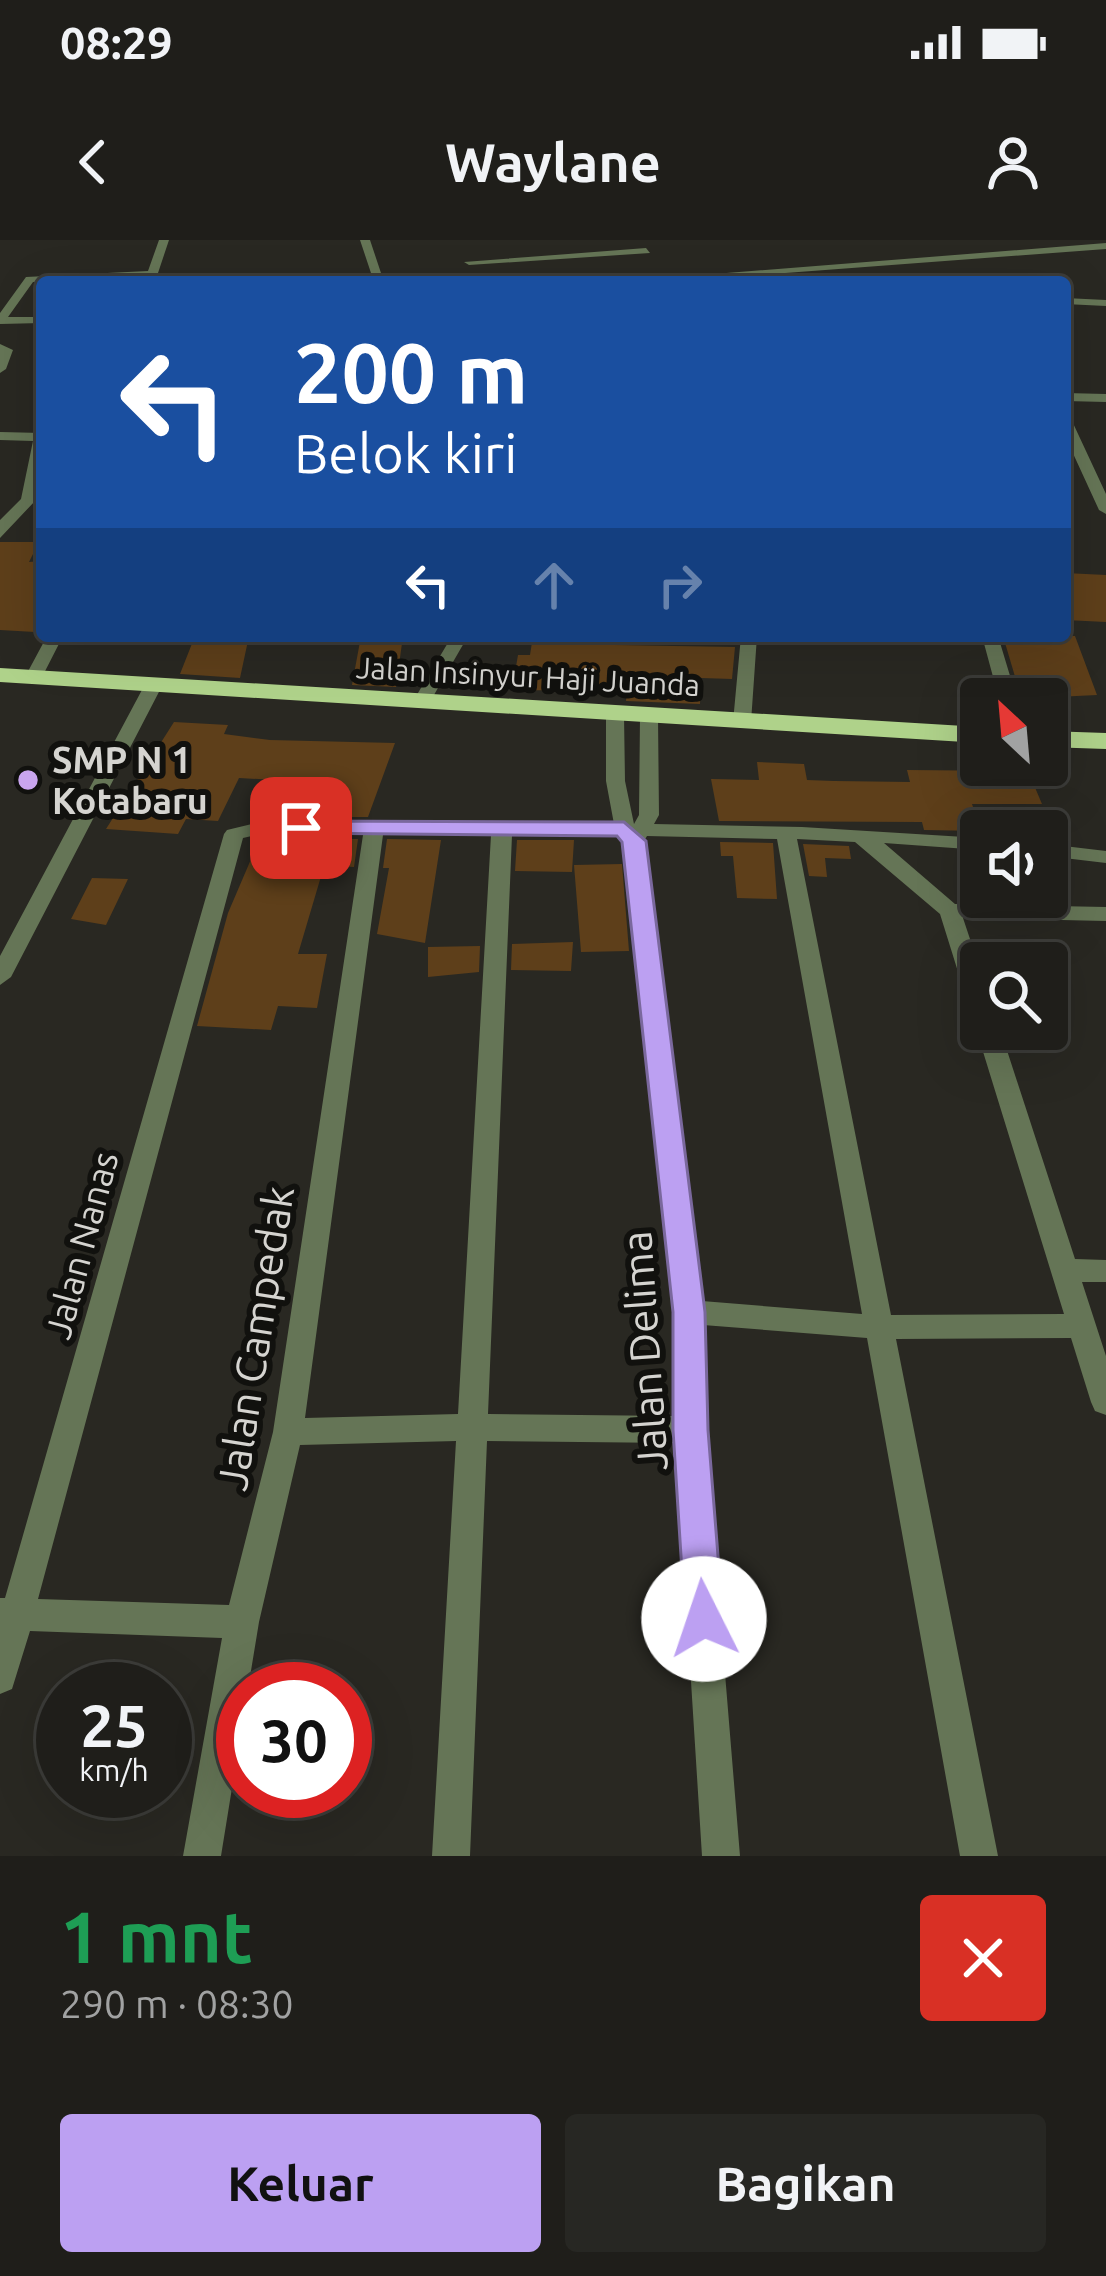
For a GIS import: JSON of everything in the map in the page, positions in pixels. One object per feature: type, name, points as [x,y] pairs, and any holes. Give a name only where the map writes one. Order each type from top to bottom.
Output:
[{"type":"highway","name":"Jalan Insinyur Haji Juanda","points":[[0,675],[152,688],[960,734]]},
{"type":"highway","points":[[1068,740],[1106,741]]},
{"type":"street","points":[[154,276],[164,240]]},
{"type":"street","points":[[364,240],[378,276]]},
{"type":"street","points":[[637,240],[674,276]]},
{"type":"street","points":[[944,240],[976,254]]},
{"type":"street","points":[[713,276],[1106,246]]},
{"type":"street","points":[[479,276],[469,261],[646,251]]},
{"type":"street","points":[[916,259],[925,270]]},
{"type":"street","points":[[0,321],[30,279],[36,279]]},
{"type":"street","points":[[1071,290],[1082,302]]},
{"type":"street","points":[[1071,301],[1106,303]]},
{"type":"street","points":[[0,321],[36,320]]},
{"type":"street","points":[[0,369],[2,348]]},
{"type":"street","points":[[1071,397],[1106,398]]},
{"type":"street","points":[[1071,431],[1099,480],[1106,509]]},
{"type":"street","points":[[0,436],[36,434]]},
{"type":"street","points":[[0,533],[28,501],[36,475]]},
{"type":"street","points":[[0,503],[28,501]]},
{"type":"street","points":[[34,677],[53,642]]},
{"type":"street","points":[[421,703],[457,642]]},
{"type":"street","points":[[742,722],[749,642]]},
{"type":"street","points":[[992,642],[1002,678]]},
{"type":"street","points":[[0,977],[152,688]]},
{"type":"street","name":"Jalan Delima","points":[[615,715],[634,833],[689,1312],[690,1430],[721,1856]]},
{"type":"street","name":"Jalan Delima","points":[[634,833],[649,717]]},
{"type":"street","name":"Jalan Nanas","points":[[0,1677],[9,1613],[234,834],[252,827],[374,830]]},
{"type":"street","points":[[451,1856],[502,828]]},
{"type":"street","points":[[374,830],[854,833],[960,842]]},
{"type":"street","name":"Jalan Campedak","points":[[202,1856],[242,1622],[288,1432],[374,830]]},
{"type":"street","points":[[854,833],[891,854],[935,902],[950,910],[1106,914]]},
{"type":"street","points":[[787,834],[979,1856]]},
{"type":"street","points":[[1068,852],[1106,857]]},
{"type":"street","points":[[950,910],[960,942]]},
{"type":"street","points":[[995,1050],[1106,1402]]},
{"type":"street","points":[[1066,1270],[1106,1270]]},
{"type":"street","points":[[689,1312],[880,1327],[1084,1327]]},
{"type":"street","points":[[288,1432],[470,1426],[690,1430]]},
{"type":"street","points":[[9,1613],[242,1622]]},
{"type":"building","points":[[0,542],[36,542],[29,562],[36,561],[36,631],[0,630]]},
{"type":"building","points":[[1071,573],[1106,575],[1106,622],[1071,620]]},
{"type":"building","points":[[1075,636],[1097,695],[1068,696],[1068,678],[1015,678],[1005,642],[1071,642]]},
{"type":"building","points":[[193,642],[248,642],[240,678],[180,674]]},
{"type":"building","points":[[360,642],[402,642],[396,687],[352,685]]},
{"type":"building","points":[[532,642],[735,647],[732,679],[701,678],[700,704],[626,701],[627,691],[512,690],[518,655],[530,655]]},
{"type":"building","points":[[174,722],[228,725],[224,734],[270,740],[395,743],[368,817],[274,817],[296,781],[239,778],[218,821],[186,819],[178,834],[106,829]]},
{"type":"building","points":[[757,762],[804,764],[807,780],[910,782],[907,770],[960,770],[960,786],[1034,786],[1042,804],[972,804],[974,810],[960,810],[960,831],[924,830],[922,822],[719,821],[711,779],[759,780]]},
{"type":"building","points":[[260,838],[358,839],[354,867],[333,866],[331,873],[322,873],[298,954],[327,954],[317,1008],[278,1006],[271,1030],[197,1026],[228,913]]},
{"type":"building","points":[[387,839],[441,840],[425,943],[377,934],[389,868],[383,868]]},
{"type":"building","points":[[517,840],[574,840],[572,872],[515,871]]},
{"type":"building","points":[[720,842],[773,843],[777,899],[737,898],[733,856],[721,856]]},
{"type":"building","points":[[803,844],[849,846],[851,859],[825,858],[827,877],[809,876]]},
{"type":"building","points":[[622,864],[629,951],[581,952],[574,865]]},
{"type":"building","points":[[92,878],[128,879],[106,925],[71,919]]},
{"type":"building","points":[[573,942],[571,971],[511,970],[512,944]]},
{"type":"building","points":[[480,946],[479,972],[428,977],[428,947]]},
{"type":"place","name":"SMP N 1 Kotabaru","points":[[28,780]]},
{"type":"route","points":[[301,828],[624,829],[634,841],[689,1312],[690,1430],[704,1619]]}]
